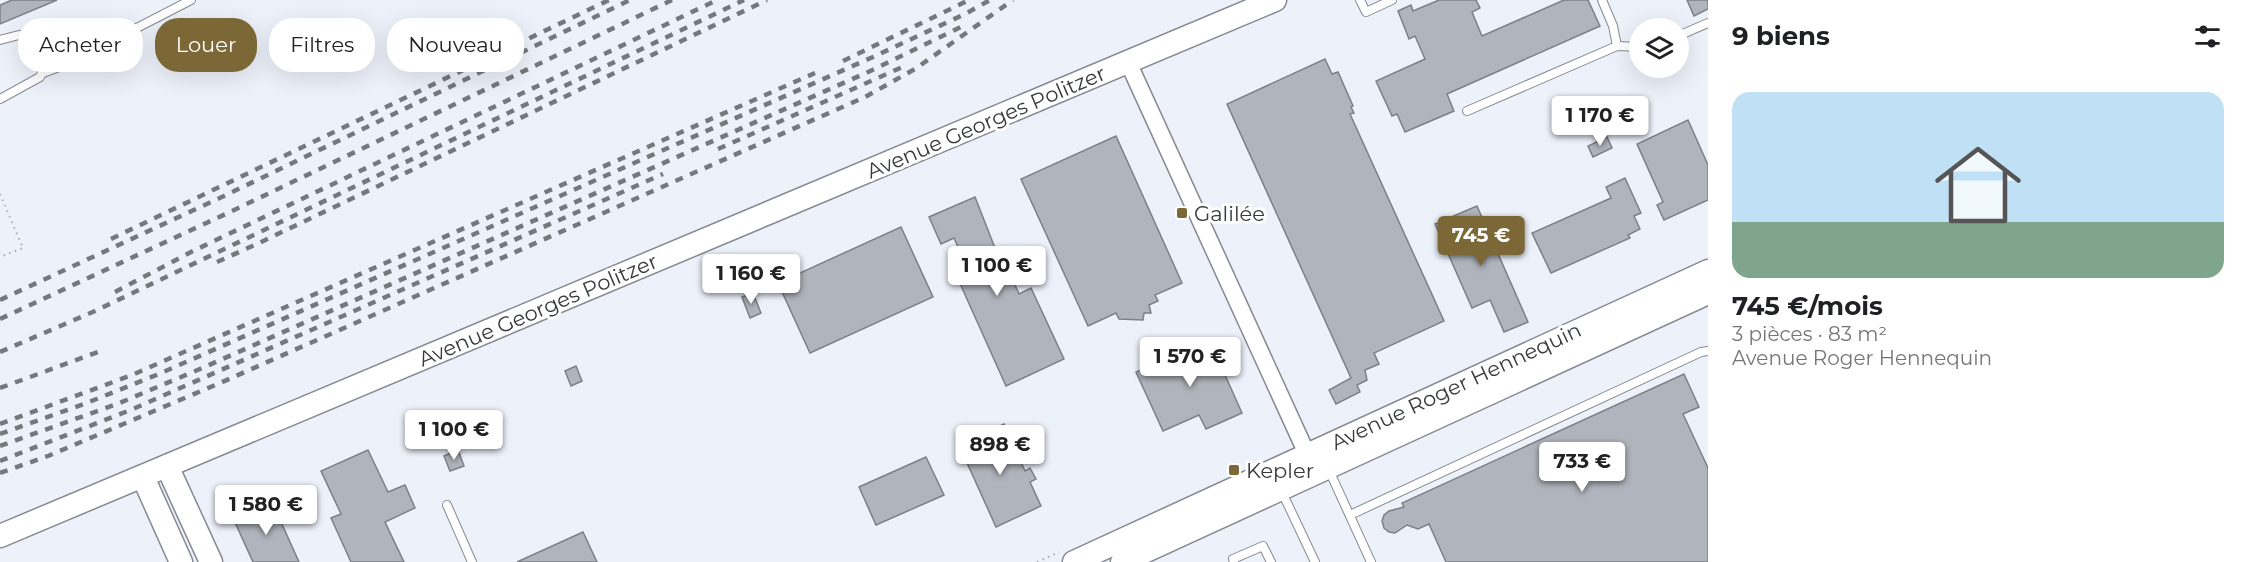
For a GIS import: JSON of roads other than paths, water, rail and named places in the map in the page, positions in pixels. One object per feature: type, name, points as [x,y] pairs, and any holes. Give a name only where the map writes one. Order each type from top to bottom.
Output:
[{"type":"street","name":"Avenue Georges Politzer","points":[[0,536],[1275,0]]},
{"type":"street","points":[[1128,62],[1317,465]]},
{"type":"street","name":"Avenue Roger Hennequin","points":[[1122,562],[1281,489],[1317,465],[1708,271]]},
{"type":"street","name":"Avenue Roger Hennequin","points":[[1074,562],[1317,465],[1708,293]]},
{"type":"street","points":[[167,466],[211,562]]},
{"type":"street","points":[[143,477],[181,562]]},
{"type":"lane","points":[[0,99],[31,83],[43,73],[67,64],[191,0]]},
{"type":"lane","points":[[1360,0],[1366,12],[1392,0]]},
{"type":"lane","points":[[1602,0],[1613,26],[1617,46]]},
{"type":"lane","points":[[1689,31],[1708,23]]},
{"type":"lane","points":[[0,40],[19,35],[35,36],[45,58],[43,73]]},
{"type":"lane","points":[[1467,111],[1617,46],[1629,46]]},
{"type":"lane","points":[[1350,515],[1701,352],[1708,351]]},
{"type":"lane","points":[[1317,465],[1350,515],[1371,562]]},
{"type":"lane","points":[[1281,489],[1315,562]]},
{"type":"lane","points":[[447,505],[472,562]]},
{"type":"lane","points":[[1234,562],[1233,560],[1263,546],[1271,562]]},
{"type":"railway","points":[[111,239],[609,0]]},
{"type":"railway","points":[[0,300],[224,196],[630,0]]},
{"type":"railway","points":[[0,319],[232,211],[672,0]]},
{"type":"railway","points":[[115,292],[191,252],[717,0]]},
{"type":"railway","points":[[0,352],[95,311],[744,0]]},
{"type":"railway","points":[[217,262],[767,0]]},
{"type":"railway","points":[[843,61],[969,0]]},
{"type":"railway","points":[[0,434],[159,374],[873,57],[990,0]]},
{"type":"railway","points":[[0,473],[48,456],[220,383],[865,97],[915,69],[1013,0]]},
{"type":"railway","points":[[0,446],[117,404],[200,369],[866,73],[965,25]]},
{"type":"railway","points":[[718,149],[907,65]]},
{"type":"railway","points":[[0,424],[132,375],[815,73]]},
{"type":"railway","points":[[0,461],[133,409],[663,174]]},
{"type":"railway","points":[[0,388],[101,351]]},
{"type":"place","name":"Galilée","points":[[1182,213]]},
{"type":"place","name":"Kepler","points":[[1234,470]]}]
